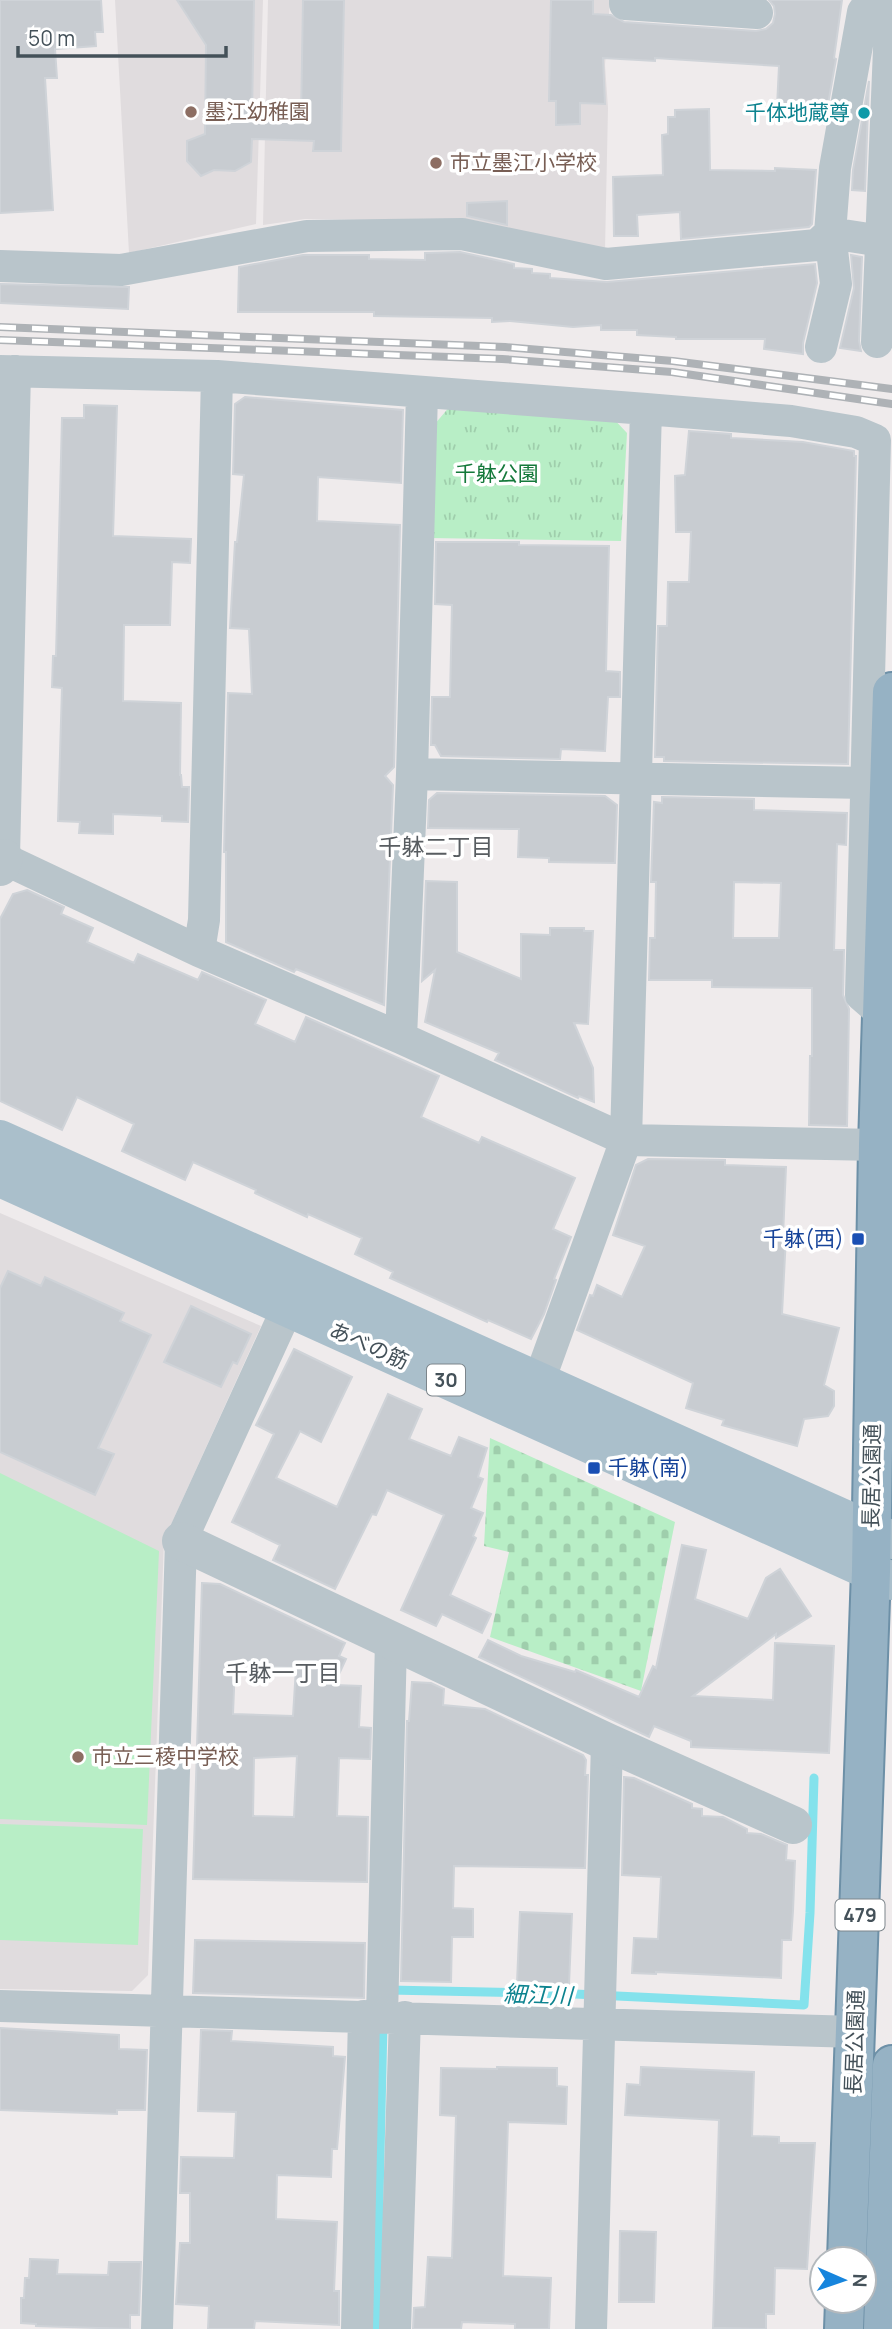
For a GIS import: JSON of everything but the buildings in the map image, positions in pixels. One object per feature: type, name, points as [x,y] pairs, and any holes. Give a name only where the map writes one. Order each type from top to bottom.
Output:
[{"type":"highway","name":"長居公園通","points":[[848,2245],[856,2032],[882,1576],[878,1145],[892,692]]},
{"type":"highway","name":"長居公園通","points":[[883,2329],[892,2065]]},
{"type":"main road","name":"あべの筋","points":[[0,1139],[881,1535]]},
{"type":"main road","name":"あべの筋","points":[[0,1178],[882,1576]]},
{"type":"street","points":[[625,0],[625,4],[757,13]]},
{"type":"street","points":[[821,346],[836,284],[830,233],[837,155],[863,12],[871,0]]},
{"type":"street","points":[[877,342],[891,0]]},
{"type":"street","points":[[0,267],[121,270],[307,236],[462,234],[606,264],[817,244],[830,233],[882,241]]},
{"type":"street","points":[[878,1145],[626,1140],[1,861],[8,371],[216,376],[646,409],[791,421],[856,432],[875,440],[861,995],[883,1014]]},
{"type":"street","points":[[199,951],[204,920],[216,376]]},
{"type":"street","points":[[401,1038],[412,774],[422,393]]},
{"type":"street","points":[[540,1381],[626,1140],[646,409]]},
{"type":"street","points":[[412,774],[866,783]]},
{"type":"street","points":[[157,2329],[181,1541],[287,1309]]},
{"type":"street","points":[[181,1541],[391,1642],[793,1825]]},
{"type":"street","points":[[358,2329],[383,2017],[391,1642]]},
{"type":"street","points":[[591,2329],[607,1742]]},
{"type":"street","points":[[0,2006],[856,2032]]},
{"type":"street","points":[[383,2017],[395,2329]]},
{"type":"shaded area","name":"墨江幼稚園","points":[[115,0],[263,0],[256,224],[129,253]]},
{"type":"shaded area","name":"市立墨江小学校","points":[[268,0],[610,0],[605,65],[608,108],[605,250],[396,220],[305,219],[263,225]]},
{"type":"shaded area","name":"市立三稜中学校","points":[[0,1213],[261,1326],[164,1540],[148,1975],[132,1991],[0,1989]]},
{"type":"green space","name":"千躰公園","points":[[451,405],[612,417],[627,433],[621,541],[428,538],[434,425]]},
{"type":"green space","points":[[490,1438],[675,1522],[641,1691],[490,1637],[509,1552],[484,1546]]},
{"type":"green space","points":[[0,1473],[159,1551],[147,1825],[0,1819]]},
{"type":"green space","points":[[0,1824],[143,1829],[138,1945],[0,1940]]},
{"type":"waterway","name":"細江川","points":[[389,1990],[575,1994],[804,2005],[814,1778]]},
{"type":"waterway","name":"細江川","points":[[376,2329],[383,2023]]},
{"type":"railway","points":[[0,327],[505,347],[673,361],[892,389]]},
{"type":"railway","points":[[0,340],[502,359],[672,372],[892,404]]},
{"type":"place","name":"墨江幼稚園","points":[[191,112]]},
{"type":"place","name":"千体地蔵尊","points":[[864,113]]},
{"type":"place","name":"市立墨江小学校","points":[[436,163]]},
{"type":"place","name":"千躰(西)","points":[[858,1239]]},
{"type":"place","name":"千躰(南)","points":[[594,1468]]},
{"type":"place","name":"市立三稜中学校","points":[[78,1757]]},
{"type":"district","name":"千躰二丁目","points":[[436,847]]},
{"type":"district","name":"千躰一丁目","points":[[283,1673]]}]
